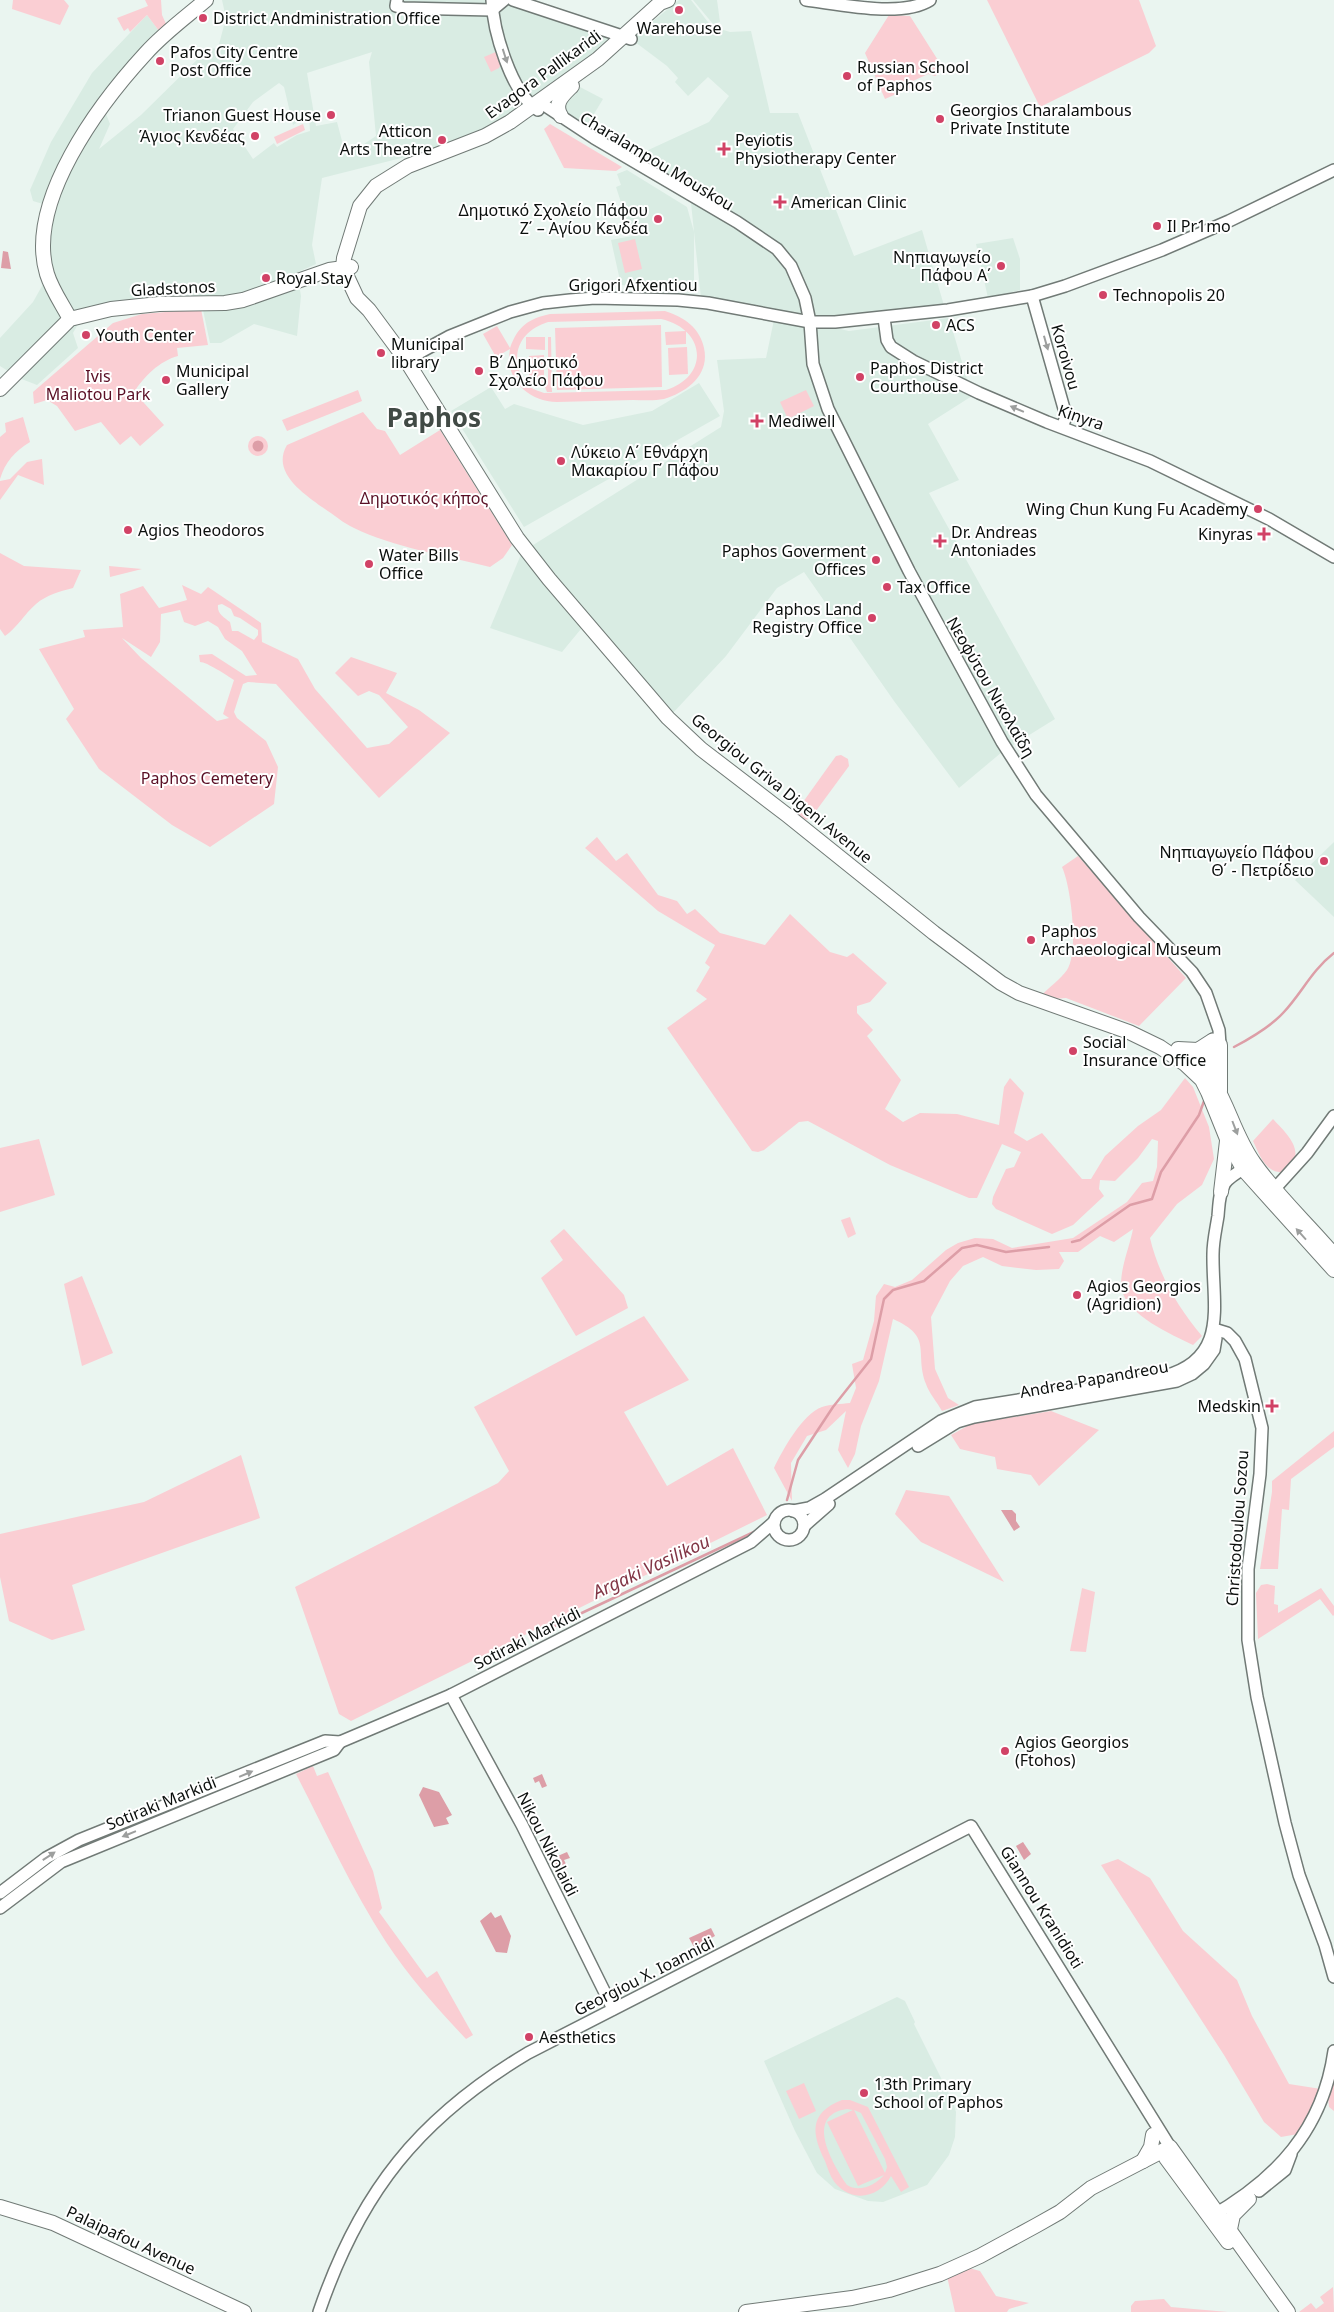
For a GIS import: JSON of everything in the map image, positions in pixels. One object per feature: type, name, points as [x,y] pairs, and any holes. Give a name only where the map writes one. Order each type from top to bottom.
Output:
[{"type":"main road","points":[[0,388],[70,318],[47,273],[43,242],[53,191],[84,136],[125,77],[162,38],[206,0]]},
{"type":"main road","name":"Evagora Pallikaridi","points":[[347,263],[360,206],[367,195],[382,180],[408,166],[485,136],[572,86],[627,38],[660,3],[668,0]]},
{"type":"main road","name":"Evagora Pallikaridi","points":[[538,107],[627,38]]},
{"type":"main road","points":[[561,116],[558,104],[572,86]]},
{"type":"main road","name":"Gladstonos","points":[[70,318],[112,309],[158,304],[225,303],[243,300],[277,288],[319,266],[347,263]]},
{"type":"main road","name":"Georgiou Griva Digeni Avenue","points":[[347,263],[369,310],[406,360],[517,538],[549,579],[653,702],[700,749],[788,815],[934,934],[1001,984],[1019,993],[1129,1032],[1147,1036],[1175,1048],[1202,1073]]},
{"type":"main road","name":"Georgiou Griva Digeni Avenue","points":[[1129,1032],[1202,1073]]},
{"type":"main road","points":[[1175,1048],[1198,1050],[1216,1043],[1220,1092],[1249,1166]]},
{"type":"main road","points":[[1202,1073],[1220,1092]]},
{"type":"main road","points":[[1202,1073],[1226,1139],[1334,1270]]},
{"type":"main road","points":[[1221,1192],[1226,1139]]},
{"type":"main road","points":[[1271,1192],[1334,1255]]},
{"type":"main road","points":[[1142,2162],[1151,2147],[1153,2135]]},
{"type":"main road","points":[[1060,2212],[1091,2188],[1142,2162],[1168,2152]]},
{"type":"main road","points":[[746,2312],[852,2298],[922,2281],[980,2256],[1060,2212],[1079,2204],[1168,2152]]},
{"type":"main road","name":"Giannou Kranidioti","points":[[1168,2152],[1215,2217],[1278,2312]]},
{"type":"main road","points":[[1230,2229],[1233,2215],[1249,2198]]},
{"type":"main road","name":"Palaipafou Avenue","points":[[0,2207],[54,2223],[244,2312]]},
{"type":"main road","name":"Giannou Kranidioti","points":[[1215,2217],[1230,2229],[1288,2312]]},
{"type":"street","points":[[396,3],[403,8],[492,5],[504,0]]},
{"type":"street","points":[[513,0],[627,38]]},
{"type":"street","points":[[806,0],[895,10],[915,7],[930,0]]},
{"type":"street","points":[[492,5],[493,18],[509,68],[522,94],[538,107]]},
{"type":"street","name":"Charalampou Mouskou","points":[[538,107],[561,116],[646,170],[737,222],[782,254],[791,266],[801,286],[810,322]]},
{"type":"street","name":"Charalampou Mouskou","points":[[538,107],[658,184],[760,238]]},
{"type":"street","name":"Grigori Afxentiou","points":[[406,360],[450,336],[510,312],[543,303],[570,300],[595,298],[708,302],[810,322],[835,322],[884,318],[1032,296],[1065,286],[1162,250],[1230,221],[1334,170]]},
{"type":"street","name":"Koroivou","points":[[1032,296],[1065,412],[1066,417],[1062,427]]},
{"type":"street","name":"Kinyra","points":[[884,318],[891,348],[913,361],[980,394],[1150,461],[1213,490],[1287,529],[1334,557]]},
{"type":"street","name":"Νεοφύτου Νικολαΐδη","points":[[810,322],[813,364],[828,409],[909,571],[1002,742],[1036,795],[1139,917],[1200,982],[1218,1025],[1216,1043],[1202,1073]]},
{"type":"street","points":[[1271,1192],[1306,1153],[1334,1116]]},
{"type":"street","points":[[1214,1329],[1213,1253],[1221,1192],[1228,1179],[1249,1166]]},
{"type":"street","name":"Andrea Papandreou","points":[[793,1511],[809,1508],[826,1499],[941,1421],[956,1413],[974,1407],[1171,1374],[1184,1368],[1202,1353],[1214,1329]]},
{"type":"street","name":"Andrea Papandreou","points":[[804,1526],[830,1504],[928,1439],[958,1422],[994,1413],[1148,1387],[1186,1378],[1204,1364],[1214,1350],[1216,1337],[1214,1329]]},
{"type":"street","name":"Christodoulou Sozou","points":[[1214,1329],[1227,1333],[1235,1341],[1242,1354],[1254,1390],[1262,1428],[1260,1474],[1249,1552],[1248,1640],[1256,1697],[1289,1841],[1299,1876],[1325,1945],[1334,1977]]},
{"type":"street","points":[[793,1511],[801,1517],[804,1526],[801,1533],[795,1539],[788,1540],[781,1538],[775,1532],[774,1522],[779,1513],[793,1511]]},
{"type":"street","name":"Sotiraki Markidi","points":[[0,1892],[46,1858],[79,1840],[325,1740],[340,1742],[452,1695],[751,1542],[774,1522]]},
{"type":"street","name":"Sotiraki Markidi","points":[[751,1542],[781,1538]]},
{"type":"street","name":"Nikou Nikolaidi","points":[[452,1695],[522,1825],[613,2009]]},
{"type":"street","name":"Sotiraki Markidi","points":[[0,1907],[61,1862],[334,1750],[340,1742]]},
{"type":"street","name":"Georgiou X. Ioannidi","points":[[319,2312],[335,2267],[359,2218],[387,2176],[424,2131],[466,2094],[508,2065],[613,2009],[971,1826]]},
{"type":"street","name":"Giannou Kranidioti","points":[[971,1826],[1010,1885],[1168,2152]]},
{"type":"street","points":[[0,1884],[13,1882]]},
{"type":"street","name":"Giannou Kranidioti","points":[[1083,2006],[1102,2047],[1153,2135],[1168,2152]]},
{"type":"street","points":[[1215,2217],[1291,2154],[1306,2133],[1318,2110],[1332,2067],[1334,2051]]},
{"type":"street","points":[[1215,2217],[1249,2198],[1285,2170],[1291,2154]]},
{"type":"shaded area","points":[[222,0],[505,0],[613,38],[585,65],[493,126],[433,150],[322,178],[312,245],[316,264],[258,290],[228,297],[197,298],[173,284],[167,295],[160,299],[87,308],[73,333],[78,348],[37,385],[19,378],[0,366],[0,338],[33,302],[51,270],[47,239],[53,207],[33,201],[30,190],[51,142],[92,73],[147,15],[159,31],[104,109],[110,124],[99,149],[141,115],[208,49],[218,48],[226,18]],"holes":[[[372,52],[369,62],[376,136],[346,156],[337,122],[316,126],[307,73]],[[279,83],[284,87],[293,125],[309,115],[310,131],[297,135],[277,147],[274,143],[253,159],[233,129],[253,102]]]},
{"type":"shaded area","points":[[679,0],[691,0],[711,26],[730,32],[751,31],[770,113],[798,113],[854,256],[922,230],[945,309],[825,318],[701,298],[690,193],[659,174],[644,152],[709,122],[729,96],[708,77],[688,96],[675,82],[678,78],[667,66],[631,39]]},
{"type":"shaded area","points":[[693,0],[717,0],[720,22],[713,24]]},
{"type":"shaded area","points":[[580,87],[603,99],[586,127],[564,111],[565,99]]},
{"type":"shaded area","name":"Δημοτικό Σχολείο Πάφου Ζ΄ – Αγίου Κενδέα","points":[[627,170],[687,207],[694,232],[694,291],[621,285],[611,240],[632,236],[616,187],[621,185],[617,174]]},
{"type":"shaded area","name":"Νηπιαγωγείο Πάφου Α΄","points":[[1013,238],[1020,259],[1020,290],[988,298],[976,244]]},
{"type":"shaded area","points":[[3,251],[8,252],[11,269],[1,268]]},
{"type":"shaded area","points":[[295,287],[300,290],[301,296],[297,336],[254,324],[221,343],[210,343],[203,310]]},
{"type":"shaded area","points":[[775,315],[849,331],[949,318],[972,396],[928,424],[959,480],[929,493],[1055,719],[1002,752],[959,788],[894,701],[804,572],[777,588],[726,656],[672,714],[590,618],[562,652],[490,628],[522,552],[721,427],[724,411],[717,360],[766,358]]},
{"type":"shaded area","name":"Λύκειο Α΄ Εθνάρχη Μακαρίου Γ΄ Πάφου","points":[[699,383],[720,416],[524,527],[451,411],[491,387],[505,409],[514,404],[583,425],[652,411]]},
{"type":"shaded area","points":[[258,440],[264,446],[258,452],[252,446]]},
{"type":"shaded area","name":"Νηπιαγωγείο Πάφου Θ΄ - Πετρίδειο","points":[[1334,842],[1334,917],[1295,880]]},
{"type":"shaded area","points":[[1001,1510],[1012,1510],[1016,1514],[1016,1521],[1020,1527],[1014,1531]]},
{"type":"shaded area","points":[[542,1774],[547,1786],[542,1788],[539,1781],[535,1783],[533,1778]]},
{"type":"shaded area","points":[[423,1787],[439,1792],[452,1815],[446,1818],[449,1824],[434,1827],[419,1795]]},
{"type":"shaded area","points":[[1023,1842],[1031,1854],[1024,1860],[1016,1846]]},
{"type":"shaded area","points":[[567,1852],[570,1858],[564,1860],[568,1868],[560,1872],[553,1858]]},
{"type":"shaded area","points":[[491,1912],[495,1918],[501,1915],[511,1936],[507,1953],[496,1952],[480,1921]]},
{"type":"shaded area","points":[[711,1928],[715,1936],[694,1947],[689,1938]]},
{"type":"shaded area","name":"13th Primary School of Paphos","points":[[897,1997],[905,2001],[915,2022],[914,2024],[953,2102],[956,2112],[955,2137],[949,2155],[927,2185],[883,2202],[868,2201],[835,2189],[817,2173],[795,2131],[764,2061]]},
{"type":"green space","points":[[13,0],[64,0],[69,6],[60,25],[12,9]]},
{"type":"green space","points":[[145,0],[161,0],[162,15],[167,26],[159,31],[147,15],[130,32],[128,28],[124,31],[117,18],[148,6]]},
{"type":"green space","points":[[987,0],[1139,0],[1156,46],[1149,53],[1040,107]]},
{"type":"green space","points":[[889,15],[910,16],[941,65],[940,73],[935,76],[928,74],[913,81],[912,87],[885,99],[865,53]]},
{"type":"green space","points":[[498,51],[501,64],[499,68],[491,72],[484,57]]},
{"type":"green space","points":[[303,124],[305,130],[277,144],[274,137]]},
{"type":"green space","points":[[550,124],[622,167],[616,171],[564,168],[544,129]]},
{"type":"green space","points":[[635,239],[642,269],[625,273],[618,243]]},
{"type":"green space","name":"Ivis Maliotou Park","points":[[201,309],[208,345],[177,348],[178,356],[171,358],[153,370],[134,392],[164,425],[140,446],[131,436],[120,445],[101,422],[75,431],[57,406],[47,400],[34,404],[33,392],[113,323],[142,314]]},
{"type":"green space","points":[[665,311],[679,316],[695,329],[704,348],[704,366],[695,381],[688,387],[664,399],[557,402],[537,398],[528,393],[515,379],[509,360],[510,349],[496,357],[483,334],[497,326],[510,348],[520,329],[536,318],[550,314]],"holes":[[[661,319],[676,324],[687,332],[694,342],[697,353],[696,364],[690,374],[680,383],[666,390],[544,393],[528,385],[519,370],[517,361],[519,346],[533,329],[548,322]]]},
{"type":"green space","points":[[661,325],[662,387],[557,390],[555,328]]},
{"type":"green space","points":[[686,331],[686,344],[666,345],[665,332]]},
{"type":"green space","points":[[526,337],[545,337],[545,350],[526,349]]},
{"type":"green space","points":[[548,337],[551,337],[552,392],[547,392],[545,387],[548,384]]},
{"type":"green space","points":[[687,347],[688,374],[669,375],[668,348]]},
{"type":"green space","points":[[544,355],[544,384],[529,384],[529,356]]},
{"type":"green space","points":[[358,390],[362,401],[287,431],[282,420]]},
{"type":"green space","points":[[806,390],[814,406],[788,419],[780,402]]},
{"type":"green space","name":"Δημοτικός κήπος","points":[[363,412],[377,429],[385,431],[400,455],[440,430],[512,545],[503,558],[490,567],[369,535],[346,524],[314,501],[291,481],[283,464],[283,455],[287,445]]},
{"type":"green space","points":[[23,417],[30,442],[11,458],[0,479],[0,437],[6,432],[5,423]]},
{"type":"green space","points":[[254,436],[262,436],[268,442],[268,450],[262,456],[254,456],[248,450],[248,442]]},
{"type":"green space","points":[[42,459],[44,485],[18,475],[0,500],[0,481],[10,479],[27,462]]},
{"type":"green space","points":[[0,553],[24,566],[81,570],[73,588],[44,598],[5,636],[0,629]]},
{"type":"green space","points":[[109,566],[142,569],[110,577]]},
{"type":"green space","name":"Paphos Cemetery","points":[[182,585],[201,594],[208,587],[261,623],[262,642],[298,659],[315,689],[367,748],[389,744],[408,727],[379,695],[369,691],[358,696],[335,673],[351,657],[397,673],[386,693],[419,710],[450,733],[379,798],[276,684],[248,682],[243,684],[234,712],[237,718],[266,741],[278,767],[274,804],[210,847],[172,825],[99,769],[66,719],[74,709],[39,649],[85,637],[83,630],[123,627],[120,594],[143,586],[159,608],[187,600]],"holes":[[[222,604],[231,609],[234,616],[258,630],[258,635],[254,640],[238,631],[232,631],[230,622],[219,611],[218,605]],[[180,610],[184,622],[195,626],[208,621],[218,627],[225,639],[242,651],[257,675],[246,676],[212,654],[199,655],[200,662],[212,666],[234,680],[223,714],[229,718],[217,721],[141,658],[122,638],[151,657],[160,642],[161,614]]]},
{"type":"green space","points":[[841,755],[848,759],[849,766],[810,819],[802,820],[797,816],[798,809],[836,756]]},
{"type":"green space","points":[[597,837],[616,861],[627,853],[658,895],[677,901],[687,914],[695,909],[720,933],[765,945],[790,914],[830,952],[847,957],[853,953],[887,983],[870,1002],[857,1006],[857,1013],[873,1030],[867,1036],[901,1080],[885,1109],[903,1122],[920,1113],[957,1114],[999,1125],[1004,1087],[1010,1078],[1024,1093],[1014,1133],[1027,1141],[1042,1133],[1082,1179],[1091,1179],[1105,1156],[1138,1126],[1161,1110],[1185,1078],[1193,1087],[1209,1127],[1214,1159],[1202,1185],[1177,1204],[1150,1238],[1158,1264],[1170,1290],[1202,1336],[1193,1345],[1184,1341],[1141,1316],[1126,1299],[1121,1283],[1133,1229],[1114,1242],[1100,1236],[1078,1252],[1059,1252],[1064,1261],[1059,1269],[1036,1270],[1002,1266],[983,1257],[963,1266],[950,1281],[931,1317],[935,1369],[948,1398],[959,1405],[942,1411],[926,1384],[918,1339],[914,1332],[893,1319],[879,1381],[861,1426],[855,1454],[848,1468],[838,1450],[846,1411],[826,1430],[807,1436],[791,1463],[792,1501],[774,1468],[801,1424],[815,1411],[822,1407],[850,1403],[856,1388],[852,1364],[863,1360],[874,1321],[876,1296],[884,1284],[895,1287],[912,1280],[946,1250],[958,1243],[975,1238],[993,1239],[1012,1248],[1073,1238],[1127,1202],[1142,1183],[1153,1181],[1157,1167],[1158,1141],[1152,1139],[1138,1158],[1115,1181],[1100,1180],[1099,1189],[1104,1196],[1073,1225],[1052,1234],[996,1209],[992,1204],[993,1197],[1006,1169],[1014,1167],[1021,1152],[1002,1144],[977,1198],[969,1198],[890,1165],[808,1121],[799,1122],[764,1150],[752,1151],[667,1028],[707,999],[696,991],[710,967],[705,963],[715,945],[658,911],[585,848]]},
{"type":"green space","points":[[1078,856],[1186,978],[1139,1026],[1066,998],[1053,999],[1042,995],[1067,970],[1071,961],[1073,935],[1071,903],[1062,867]]},
{"type":"green space","points":[[1273,1119],[1289,1137],[1295,1149],[1294,1160],[1283,1172],[1272,1170],[1264,1162],[1253,1141]]},
{"type":"green space","points":[[39,1139],[55,1195],[0,1212],[0,1148]]},
{"type":"green space","points":[[850,1217],[856,1234],[848,1238],[841,1220]]},
{"type":"green space","points":[[564,1229],[624,1295],[628,1308],[576,1336],[541,1278],[563,1260],[550,1241]]},
{"type":"green space","points":[[82,1276],[113,1353],[82,1366],[64,1284]]},
{"type":"green space","points":[[644,1316],[689,1380],[624,1412],[667,1486],[733,1448],[767,1515],[351,1721],[339,1714],[295,1587],[498,1483],[509,1471],[474,1407]]},
{"type":"green space","points":[[1051,1411],[1099,1430],[1039,1486],[1031,1475],[997,1469],[995,1457],[960,1449],[951,1435],[971,1424]]},
{"type":"green space","points":[[1334,1431],[1334,1447],[1291,1479],[1289,1510],[1282,1509],[1278,1569],[1260,1569],[1272,1481]]},
{"type":"green space","points":[[241,1455],[260,1518],[72,1585],[85,1630],[52,1640],[9,1621],[0,1577],[0,1534],[144,1502]]},
{"type":"green space","points":[[906,1490],[949,1496],[1004,1582],[921,1542],[895,1514]]},
{"type":"green space","points":[[1261,1585],[1275,1586],[1274,1604],[1278,1605],[1278,1613],[1321,1588],[1334,1606],[1334,1615],[1320,1599],[1258,1639],[1256,1593]]},
{"type":"green space","points":[[1082,1588],[1095,1592],[1086,1652],[1070,1651]]},
{"type":"green space","points":[[313,1766],[317,1776],[328,1772],[373,1871],[382,1908],[379,1912],[427,1978],[437,1971],[473,2035],[466,2039],[434,2004],[404,1968],[373,1922],[296,1774]]},
{"type":"green space","points":[[1118,1859],[1150,1878],[1183,1931],[1237,1980],[1252,2016],[1289,2084],[1321,2089],[1298,2134],[1281,2137],[1264,2122],[1224,2055],[1101,1865]]},
{"type":"green space","points":[[1334,2082],[1334,2111],[1329,2107],[1328,2097]]},
{"type":"green space","points":[[804,2083],[816,2111],[799,2119],[786,2091]]},
{"type":"green space","points":[[842,2100],[850,2100],[868,2107],[909,2187],[901,2192],[891,2176],[880,2189],[866,2195],[851,2194],[837,2185],[833,2180],[817,2142],[816,2133],[818,2118],[831,2105]],"holes":[[[847,2109],[853,2110],[827,2122],[858,2186],[884,2175],[877,2182],[867,2187],[857,2188],[847,2185],[835,2165],[825,2141],[824,2130],[827,2120],[834,2113]],[[854,2110],[861,2113],[885,2159],[887,2167],[885,2173]]]},
{"type":"green space","points":[[969,2268],[980,2271],[996,2296],[1029,2303],[1009,2309],[1007,2312],[955,2312],[947,2276]]},
{"type":"green space","points":[[1333,2287],[1334,2312],[1299,2312],[1311,2303],[1316,2309],[1324,2303],[1320,2297]]},
{"type":"green space","points":[[1164,2299],[1171,2307],[1228,2312],[1131,2312],[1131,2306],[1135,2301]]},
{"type":"waterway","name":"Argaki Vasilikou","points":[[1234,1047],[1260,1032],[1278,1018],[1319,967],[1334,953]]},
{"type":"waterway","name":"Argaki Vasilikou","points":[[1072,1242],[1080,1240],[1130,1205],[1152,1199],[1161,1172],[1199,1115],[1204,1101]]},
{"type":"waterway","name":"Argaki Vasilikou","points":[[787,1500],[798,1460],[833,1407],[871,1359],[884,1299],[893,1290],[924,1281],[962,1248],[977,1245],[1006,1252],[1049,1247]]},
{"type":"waterway","name":"Argaki Vasilikou","points":[[768,1521],[773,1514]]},
{"type":"waterway","name":"Argaki Vasilikou","points":[[535,1635],[756,1531]]},
{"type":"place","name":"Warehouse","points":[[679,10]]},
{"type":"place","name":"District Andministration Office","points":[[203,18]]},
{"type":"place","name":"Pafos City Centre Post Office","points":[[160,61]]},
{"type":"place","name":"Russian School of Paphos","points":[[847,76]]},
{"type":"place","name":"Trianon Guest House","points":[[331,115]]},
{"type":"place","name":"Georgios Charalambous Private Institute","points":[[940,119]]},
{"type":"place","name":"Άγιος Κενδέας","points":[[255,136]]},
{"type":"place","name":"Atticon Arts Theatre","points":[[442,140]]},
{"type":"place","name":"Peyiotis Physiotherapy Center","points":[[724,149]]},
{"type":"place","name":"American Clinic","points":[[780,202]]},
{"type":"place","name":"Δημοτικό Σχολείο Πάφου Ζ΄ – Αγίου Κενδέα","points":[[658,219]]},
{"type":"place","name":"Il Pr1mo","points":[[1157,226]]},
{"type":"place","name":"Νηπιαγωγείο Πάφου Α΄","points":[[1001,266]]},
{"type":"place","name":"Royal Stay","points":[[266,278]]},
{"type":"place","name":"Technopolis 20","points":[[1103,295]]},
{"type":"place","name":"ACS","points":[[936,325]]},
{"type":"place","name":"Youth Center","points":[[86,335]]},
{"type":"place","name":"Municipal library","points":[[381,353]]},
{"type":"place","name":"Β΄ Δημοτικό Σχολείο Πάφου","points":[[479,371]]},
{"type":"place","name":"Paphos District Courthouse","points":[[860,377]]},
{"type":"place","name":"Municipal Gallery","points":[[166,380]]},
{"type":"place","name":"Mediwell","points":[[757,421]]},
{"type":"place","name":"Λύκειο Α΄ Εθνάρχη Μακαρίου Γ΄ Πάφου","points":[[561,461]]},
{"type":"place","name":"Wing Chun Kung Fu Academy","points":[[1258,509]]},
{"type":"place","name":"Agios Theodoros","points":[[128,530]]},
{"type":"place","name":"Kinyras","points":[[1264,534]]},
{"type":"place","name":"Dr. Andreas Antoniades","points":[[940,541]]},
{"type":"place","name":"Paphos Goverment Offices","points":[[876,560]]},
{"type":"place","name":"Water Bills Office","points":[[369,564]]},
{"type":"place","name":"Tax Office","points":[[887,587]]},
{"type":"place","name":"Paphos Land Registry Office","points":[[872,618]]},
{"type":"place","name":"Νηπιαγωγείο Πάφου Θ΄ - Πετρίδειο","points":[[1324,861]]},
{"type":"place","name":"Paphos Archaeological Museum","points":[[1031,940]]},
{"type":"place","name":"Social Insurance Office","points":[[1073,1051]]},
{"type":"place","name":"Agios Georgios (Agridion)","points":[[1077,1295]]},
{"type":"place","name":"Medskin","points":[[1272,1406]]},
{"type":"place","name":"Agios Georgios (Ftohos)","points":[[1005,1751]]},
{"type":"place","name":"Aesthetics","points":[[529,2037]]},
{"type":"place","name":"13th Primary School of Paphos","points":[[864,2093]]},
{"type":"district","name":"Paphos","points":[[434,417]]}]
